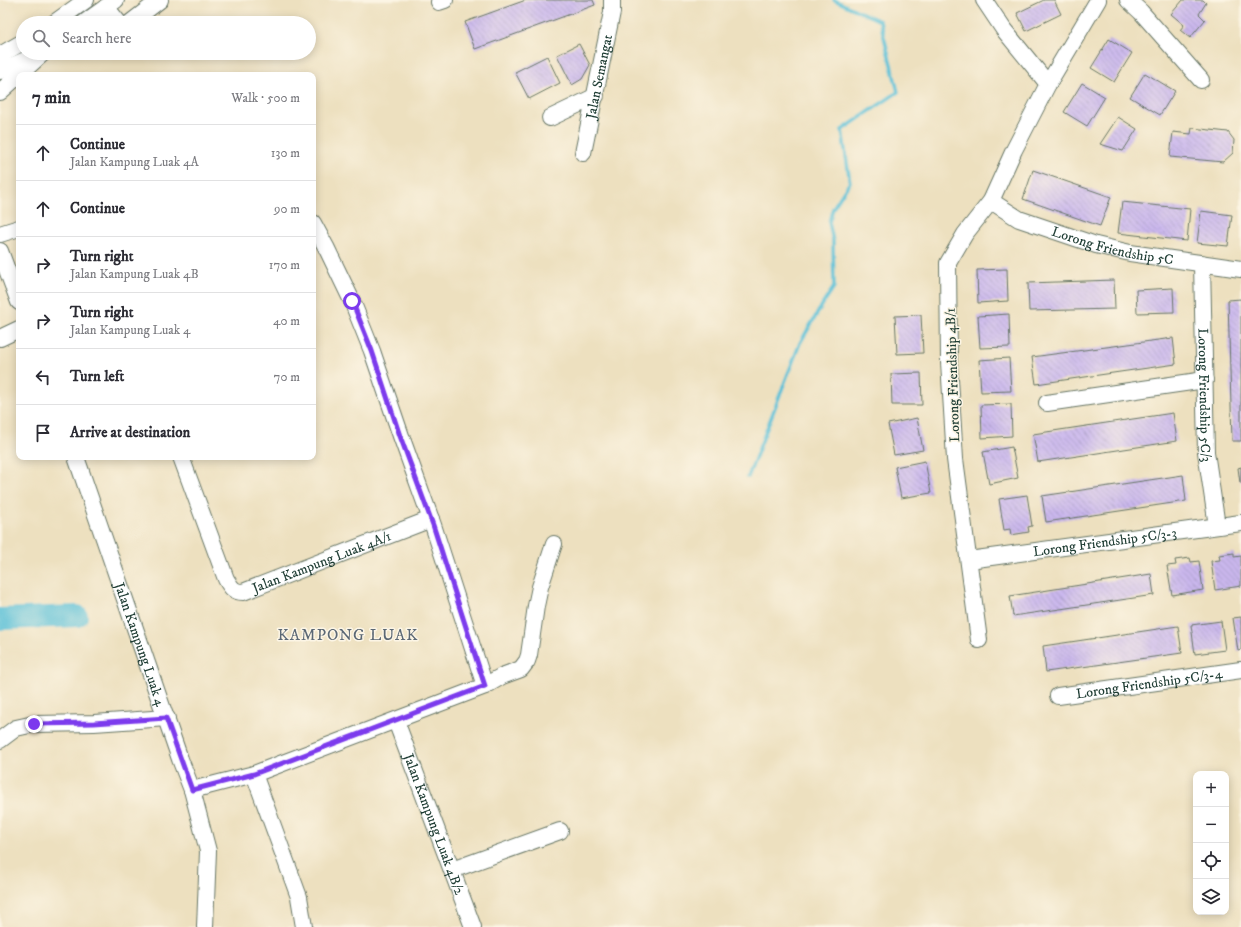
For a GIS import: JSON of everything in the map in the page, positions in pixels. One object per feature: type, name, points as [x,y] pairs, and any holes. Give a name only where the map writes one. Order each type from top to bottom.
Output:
[{"type":"street","points":[[64,16],[86,0]]},
{"type":"street","points":[[139,16],[160,0]]},
{"type":"street","name":"Jalan Semangat","points":[[584,153],[612,12],[612,0]]},
{"type":"street","points":[[984,0],[1004,30],[1048,84],[1098,0]]},
{"type":"street","points":[[1128,0],[1141,12],[1201,80]]},
{"type":"street","points":[[94,16],[111,4],[116,16]]},
{"type":"street","points":[[0,55],[16,46]]},
{"type":"street","points":[[0,71],[23,60]]},
{"type":"street","points":[[22,72],[35,60]]},
{"type":"street","points":[[0,92],[16,77]]},
{"type":"street","name":"Lorong Friendship 4B/1","points":[[979,640],[955,459],[949,362],[948,263],[965,234],[991,201],[1014,150],[1048,84]]},
{"type":"street","points":[[550,118],[596,96]]},
{"type":"street","name":"Lorong Friendship 5C","points":[[991,201],[1019,219],[1096,245],[1130,253],[1241,269]]},
{"type":"street","points":[[0,234],[16,229]]},
{"type":"street","points":[[316,229],[354,306],[367,337],[400,436],[434,527],[485,686]]},
{"type":"street","points":[[0,251],[16,294]]},
{"type":"street","name":"Lorong Friendship 5C/3","points":[[1202,263],[1206,452],[1217,526]]},
{"type":"street","points":[[0,338],[16,330]]},
{"type":"street","points":[[1047,403],[1205,380]]},
{"type":"street","name":"Jalan Kampung Luak 4","points":[[77,460],[192,790],[208,851],[205,927]]},
{"type":"street","name":"Jalan Kampung Luak 4A/1","points":[[182,460],[226,579],[232,590],[238,592],[244,592],[434,527]]},
{"type":"street","name":"Lorong Friendship 5C/3-3","points":[[969,560],[1241,523]]},
{"type":"street","points":[[192,790],[254,774],[485,686],[502,676],[521,668],[527,661],[529,655],[540,587],[554,544]]},
{"type":"street","name":"Lorong Friendship 5C/3-4","points":[[1058,696],[1241,670]]},
{"type":"street","points":[[0,740],[16,728],[34,724],[94,723],[166,718]]},
{"type":"street","name":"Jalan Kampung Luak 4B/2","points":[[396,721],[473,927]]},
{"type":"street","points":[[254,774],[299,897],[304,927]]},
{"type":"street","points":[[452,870],[560,831]]},
{"type":"building","points":[[526,0],[593,0],[595,5],[475,49],[465,22]]},
{"type":"building","points":[[1044,0],[1054,0],[1061,14],[1026,31],[1017,13]]},
{"type":"building","points":[[1183,0],[1203,0],[1206,3],[1199,14],[1205,20],[1190,38],[1180,30],[1184,25],[1171,14]]},
{"type":"building","points":[[1109,39],[1132,53],[1114,82],[1091,68]]},
{"type":"building","points":[[579,44],[590,65],[582,79],[572,85],[557,55]]},
{"type":"building","points":[[547,56],[560,83],[529,99],[515,72]]},
{"type":"building","points":[[1145,73],[1175,91],[1160,115],[1130,97]]},
{"type":"building","points":[[1082,83],[1105,97],[1087,126],[1064,112]]},
{"type":"building","points":[[1118,117],[1137,129],[1123,151],[1100,144]]},
{"type":"building","points":[[1192,128],[1228,132],[1234,140],[1233,153],[1223,162],[1170,157],[1173,132],[1191,134]]},
{"type":"building","points":[[1033,170],[1111,197],[1100,226],[1023,199]]},
{"type":"building","points":[[1122,202],[1190,209],[1187,241],[1118,233]]},
{"type":"building","points":[[1201,211],[1232,215],[1228,246],[1197,243]]},
{"type":"building","points":[[1007,269],[1008,301],[978,303],[977,270]]},
{"type":"building","points":[[1114,280],[1115,309],[1029,311],[1028,283]]},
{"type":"building","points":[[1173,288],[1174,312],[1137,313],[1136,290]]},
{"type":"building","points":[[1241,299],[1241,441],[1232,441],[1228,300]]},
{"type":"building","points":[[1009,314],[1010,347],[980,348],[978,316]]},
{"type":"building","points":[[921,315],[923,353],[897,354],[895,316]]},
{"type":"building","points":[[1173,338],[1176,364],[1036,384],[1032,357]]},
{"type":"building","points":[[1009,358],[1011,391],[981,392],[979,360]]},
{"type":"building","points":[[921,373],[922,405],[892,405],[891,374]]},
{"type":"building","points":[[1011,404],[1012,436],[982,438],[981,405]]},
{"type":"building","points":[[1173,413],[1177,441],[1038,462],[1033,434]]},
{"type":"building","points":[[917,418],[923,450],[894,455],[888,424]]},
{"type":"building","points":[[1012,447],[1018,478],[989,484],[983,452]]},
{"type":"building","points":[[925,461],[931,493],[901,498],[895,467]]},
{"type":"building","points":[[1241,467],[1241,483],[1240,483],[1238,468]]},
{"type":"building","points":[[1183,475],[1186,501],[1046,522],[1042,496]]},
{"type":"building","points":[[1027,495],[1032,526],[1028,527],[1029,532],[1011,535],[1010,529],[1004,530],[999,499]]},
{"type":"building","points":[[1234,553],[1234,557],[1241,556],[1241,586],[1215,590],[1211,561],[1220,560],[1219,555]]},
{"type":"building","points":[[1190,558],[1191,562],[1199,561],[1203,590],[1172,595],[1167,566],[1176,565],[1175,560]]},
{"type":"building","points":[[1151,574],[1154,595],[1013,616],[1010,596]]},
{"type":"building","points":[[1241,617],[1241,650],[1238,651],[1233,618]]},
{"type":"building","points":[[1221,621],[1225,650],[1195,654],[1191,625]]},
{"type":"building","points":[[1178,626],[1182,653],[1046,672],[1043,646]]},
{"type":"waterway","points":[[748,477],[800,343],[834,287],[833,241],[829,222],[833,208],[850,182],[842,130],[898,92],[880,21],[834,0]]},
{"type":"waterway","points":[[0,619],[77,616]]},
{"type":"district","name":"KAMPONG LUAK","points":[[348,634]]},
{"type":"route","points":[[34,724],[94,723],[166,718],[192,790],[254,774],[485,686],[433,525],[400,436],[372,351],[352,301]]}]
